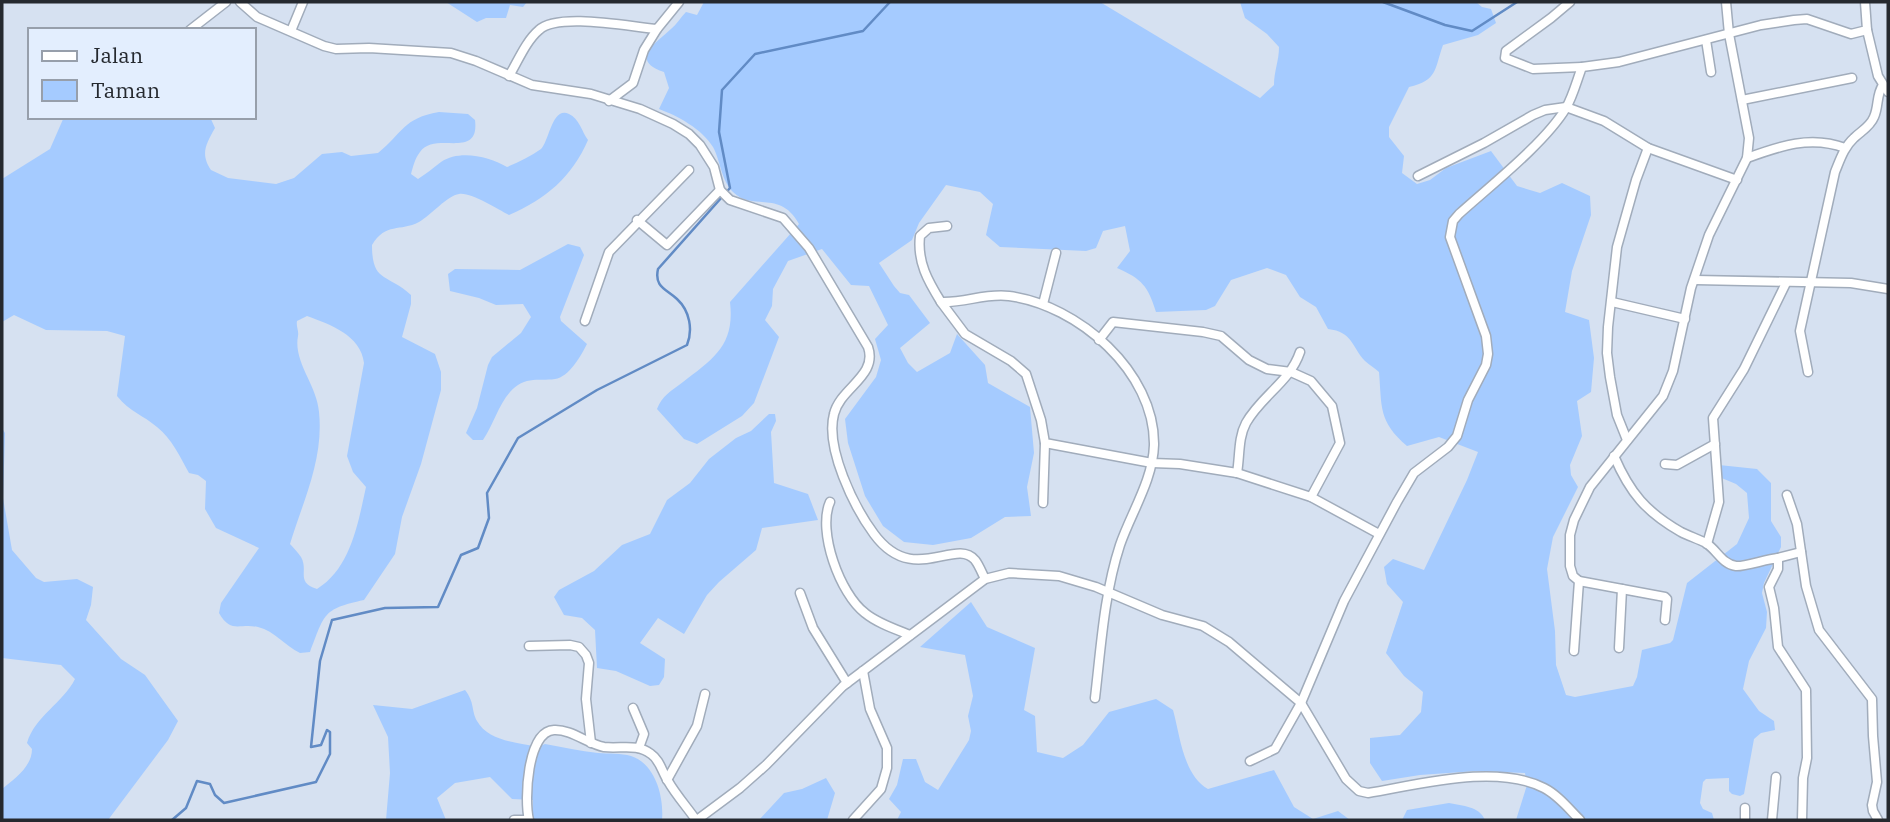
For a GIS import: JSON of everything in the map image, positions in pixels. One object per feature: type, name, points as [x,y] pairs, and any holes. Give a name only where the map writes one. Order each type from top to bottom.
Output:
[{"type":"street","points":[[193,28],[226,2]]},
{"type":"street","points":[[240,2],[257,17],[336,49],[369,48],[452,53],[532,85],[580,92],[640,109],[690,134],[714,167],[724,195],[783,218],[809,248],[868,347],[870,367],[838,404],[832,438],[852,494],[873,533],[890,551],[906,559],[926,561],[956,552],[963,553],[975,560],[985,579]]},
{"type":"street","points":[[291,31],[303,2]]},
{"type":"street","points":[[609,101],[633,83],[644,50],[679,2]]},
{"type":"street","points":[[1570,2],[1506,51],[1504,58],[1533,69],[1582,67],[1619,62],[1761,25],[1807,19],[1851,34],[1867,30]]},
{"type":"street","points":[[1665,620],[1666,598],[1579,580],[1573,576],[1570,566],[1570,535],[1590,487],[1666,390],[1673,372],[1691,288],[1696,280],[1709,235],[1747,158],[1749,138],[1729,34],[1726,2]]},
{"type":"street","points":[[1808,372],[1800,331],[1835,172],[1845,148],[1875,116],[1878,91],[1886,88],[1874,63],[1867,30],[1865,2]]},
{"type":"street","points":[[509,76],[534,35],[541,27],[552,22],[624,24],[657,29]]},
{"type":"street","points":[[1706,40],[1711,72]]},
{"type":"street","points":[[1250,761],[1275,749],[1301,703],[1344,601],[1379,534],[1415,473],[1448,447],[1457,436],[1468,400],[1486,365],[1486,336],[1450,237],[1453,221],[1525,154],[1566,107],[1582,67]]},
{"type":"street","points":[[1742,100],[1852,78]]},
{"type":"street","points":[[1418,176],[1533,115],[1566,107],[1590,114],[1648,148],[1737,180]]},
{"type":"street","points":[[1747,158],[1784,145],[1813,142],[1828,142],[1845,148]]},
{"type":"street","points":[[1627,440],[1617,415],[1607,354],[1608,327],[1617,247],[1648,148]]},
{"type":"street","points":[[585,321],[608,252],[689,170]]},
{"type":"street","points":[[637,220],[667,246],[724,195]]},
{"type":"street","points":[[947,226],[929,228],[920,236],[926,279],[965,334],[1026,374],[1041,420],[1045,443],[1043,503]]},
{"type":"street","points":[[1043,304],[1056,253]]},
{"type":"street","points":[[1696,280],[1851,284],[1888,289]]},
{"type":"street","points":[[1707,544],[1719,502],[1715,415],[1744,369],[1786,283]]},
{"type":"street","points":[[941,302],[992,295],[1012,296],[1043,304],[1073,320],[1125,364],[1150,415],[1154,444],[1152,463],[1120,546],[1108,592],[1095,698]]},
{"type":"street","points":[[1612,302],[1685,319]]},
{"type":"street","points":[[1099,340],[1113,322],[1203,332],[1222,336],[1249,360],[1267,369],[1291,372],[1311,381],[1332,406],[1340,443],[1311,497]]},
{"type":"street","points":[[1237,473],[1245,424],[1291,372],[1300,352]]},
{"type":"street","points":[[1045,443],[1152,463],[1180,464],[1237,473],[1311,497],[1379,534]]},
{"type":"street","points":[[1665,464],[1677,465],[1715,444]]},
{"type":"street","points":[[1614,456],[1632,491],[1650,512],[1707,544],[1726,563],[1740,567],[1755,561],[1801,552]]},
{"type":"street","points":[[1787,495],[1797,523],[1806,586],[1819,630],[1872,699],[1872,736],[1877,782],[1872,811],[1878,820]]},
{"type":"street","points":[[831,502],[826,514],[831,553],[844,587],[864,613],[910,635]]},
{"type":"street","points":[[1778,558],[1778,569],[1769,587],[1774,608],[1776,640],[1781,653],[1806,690],[1807,758],[1803,778],[1802,820]]},
{"type":"street","points":[[505,820],[529,820],[528,793],[533,750],[538,738],[547,731],[558,730],[604,747],[639,748],[656,758],[667,780],[697,820],[766,765],[847,682],[985,579],[1009,573],[1059,576],[1215,631],[1301,703],[1346,779],[1359,791],[1368,793],[1461,779],[1495,777],[1523,781],[1544,788],[1562,801],[1580,820]]},
{"type":"street","points":[[1574,650],[1579,580]]},
{"type":"street","points":[[1619,648],[1622,589]]},
{"type":"street","points":[[800,593],[813,628],[847,682]]},
{"type":"street","points":[[529,646],[570,645],[579,647],[586,654],[589,663],[586,699],[591,743]]},
{"type":"street","points":[[852,820],[881,789],[887,768],[887,748],[870,709],[863,671]]},
{"type":"street","points":[[667,780],[697,726],[705,694]]},
{"type":"street","points":[[634,708],[644,734],[639,748]]},
{"type":"street","points":[[1772,820],[1776,777]]},
{"type":"street","points":[[1745,808],[1745,820]]},
{"type":"green space","points":[[446,2],[527,2],[523,7],[510,5],[506,18],[486,18],[477,22]]},
{"type":"green space","points":[[704,2],[1100,2],[1260,98],[1274,85],[1279,47],[1267,34],[1245,18],[1240,2],[1476,2],[1491,9],[1496,23],[1478,35],[1443,45],[1434,73],[1425,81],[1409,87],[1389,127],[1389,137],[1404,156],[1402,173],[1417,184],[1430,180],[1446,168],[1491,151],[1517,186],[1540,193],[1562,183],[1590,196],[1591,215],[1572,271],[1565,312],[1589,320],[1594,358],[1591,392],[1577,401],[1582,436],[1570,465],[1571,475],[1578,487],[1553,537],[1547,569],[1555,631],[1556,665],[1566,695],[1575,697],[1633,686],[1642,650],[1673,640],[1687,583],[1737,544],[1749,518],[1747,493],[1736,484],[1712,474],[1712,470],[1719,465],[1757,469],[1771,483],[1771,521],[1781,537],[1781,547],[1764,583],[1762,593],[1767,612],[1766,628],[1749,661],[1743,689],[1759,711],[1774,721],[1775,730],[1761,733],[1754,739],[1744,794],[1740,796],[1729,791],[1729,778],[1706,779],[1703,782],[1700,803],[1703,809],[1712,813],[1714,820],[1516,820],[1527,785],[1525,773],[1476,771],[1382,781],[1370,763],[1370,738],[1400,735],[1421,712],[1423,692],[1404,676],[1386,653],[1403,602],[1387,584],[1384,567],[1393,559],[1424,570],[1478,452],[1439,437],[1407,446],[1386,421],[1379,372],[1365,361],[1347,336],[1328,329],[1316,307],[1300,297],[1286,275],[1267,268],[1231,280],[1215,306],[1206,310],[1156,312],[1143,284],[1117,268],[1130,251],[1125,226],[1103,231],[1096,248],[1086,251],[1000,247],[986,235],[993,204],[980,192],[946,185],[919,223],[912,240],[879,263],[894,286],[900,293],[909,295],[930,323],[900,348],[908,363],[917,372],[950,353],[957,334],[985,365],[988,383],[1030,407],[1034,453],[1027,487],[1031,516],[1005,517],[971,538],[933,545],[904,542],[883,526],[865,496],[848,443],[845,419],[876,377],[881,360],[875,339],[888,325],[869,286],[851,285],[822,249],[788,261],[773,289],[772,306],[765,320],[779,337],[754,403],[742,416],[697,444],[684,439],[657,409],[659,404],[720,349],[729,329],[730,302],[799,224],[792,213],[783,207],[749,201],[733,192],[726,182],[713,147],[703,134],[674,115],[659,109],[669,88],[664,72],[648,62],[649,51],[686,12],[697,15]]},
{"type":"green space","points":[[439,112],[468,114],[475,120],[475,132],[471,139],[464,142],[427,146],[417,157],[411,174],[418,179],[441,162],[457,156],[475,156],[507,167],[516,163],[541,149],[555,120],[563,113],[575,119],[588,140],[566,176],[546,194],[522,209],[509,215],[477,198],[459,194],[419,222],[388,230],[372,245],[378,272],[411,295],[402,337],[435,354],[441,372],[441,390],[421,464],[402,517],[395,554],[364,600],[332,610],[323,621],[310,652],[300,653],[264,629],[232,626],[219,613],[221,603],[259,548],[216,528],[205,509],[206,481],[189,473],[167,437],[117,396],[125,336],[107,331],[46,330],[14,315],[2,322],[2,179],[50,149],[63,119],[211,119],[215,128],[205,154],[211,170],[228,178],[276,184],[294,178],[322,154],[342,152],[351,156],[378,153],[404,127],[418,118]],"holes":[[[307,316],[334,327],[350,338],[362,353],[364,363],[347,456],[353,472],[366,487],[356,530],[345,557],[329,580],[317,589],[306,583],[301,557],[290,544],[311,480],[320,429],[317,402],[297,346],[297,321]]]},
{"type":"green space","points":[[568,244],[580,247],[584,255],[560,317],[561,321],[587,344],[565,374],[555,379],[527,381],[512,390],[502,403],[483,440],[473,440],[466,433],[477,408],[488,365],[492,357],[521,333],[531,317],[523,304],[496,305],[450,291],[448,274],[455,269],[520,270]]},
{"type":"green space","points":[[769,414],[775,414],[776,421],[771,432],[774,483],[808,494],[818,520],[762,528],[756,550],[707,595],[684,634],[658,618],[640,643],[665,659],[664,677],[659,685],[650,686],[616,671],[597,668],[595,630],[582,618],[564,615],[554,597],[559,590],[594,571],[622,545],[650,534],[667,500],[690,483],[709,459],[736,438],[751,431]]},
{"type":"green space","points":[[2,428],[5,433],[3,498],[12,550],[36,578],[44,582],[77,579],[93,587],[86,620],[121,659],[145,675],[178,721],[168,740],[108,820],[2,820],[2,789],[26,767],[32,749],[27,743],[31,733],[75,679],[61,665],[2,658]]},
{"type":"green space","points":[[971,602],[987,627],[1035,648],[1024,710],[1035,716],[1037,752],[1063,758],[1083,745],[1109,712],[1156,699],[1173,710],[1188,764],[1200,783],[1208,789],[1274,770],[1294,807],[1313,819],[1338,811],[1350,820],[897,820],[901,812],[889,799],[897,785],[903,759],[916,759],[925,782],[938,790],[969,740],[971,731],[968,716],[973,696],[965,655],[920,647]]},
{"type":"green space","points":[[465,690],[477,721],[482,728],[496,737],[538,747],[545,744],[627,755],[640,760],[657,783],[662,802],[662,820],[534,820],[533,800],[512,799],[490,777],[455,783],[437,798],[446,820],[386,820],[390,773],[388,737],[373,705],[412,709]]},
{"type":"green space","points":[[826,778],[835,793],[827,820],[759,820],[784,793],[802,789]]},
{"type":"green space","points":[[1449,803],[1475,809],[1485,820],[1402,820],[1407,810]]},
{"type":"waterway","points":[[172,820],[186,808],[197,781],[210,784],[215,795],[224,803],[316,782],[330,754],[330,732],[327,730],[321,745],[311,747],[320,661],[332,620],[385,608],[438,607],[461,555],[478,548],[489,518],[487,493],[518,438],[597,390],[687,345],[690,327],[687,315],[677,299],[659,284],[657,275],[658,269],[730,188],[719,132],[722,90],[755,54],[863,31],[890,2]]},
{"type":"waterway","points":[[1383,2],[1445,25],[1472,31],[1517,2]]}]
